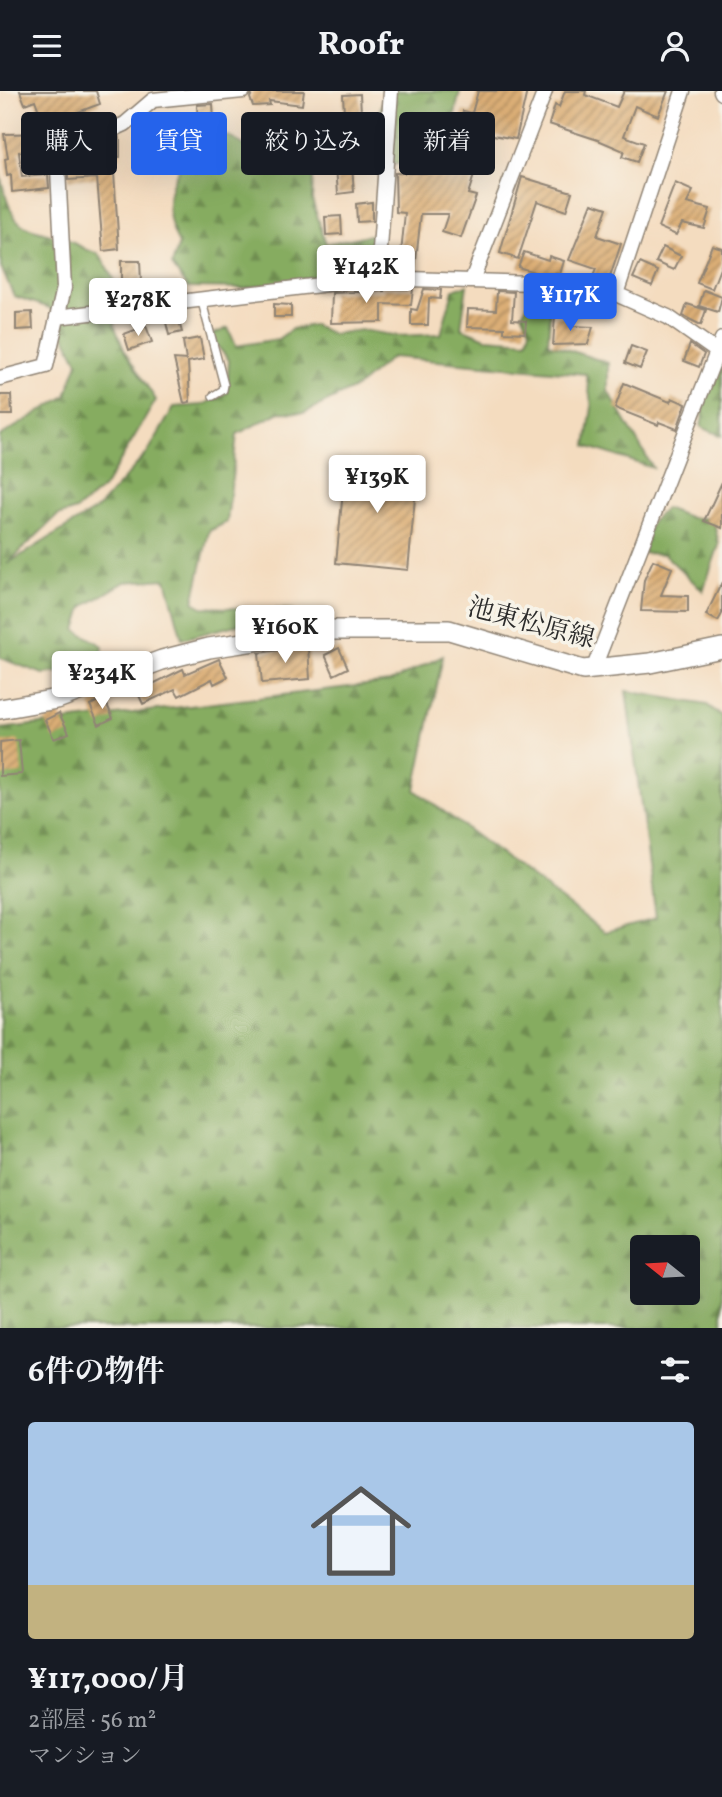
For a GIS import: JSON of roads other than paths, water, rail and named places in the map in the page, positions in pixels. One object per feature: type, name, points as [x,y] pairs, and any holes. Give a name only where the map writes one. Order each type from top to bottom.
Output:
[{"type":"main road","name":"池東松原線","points":[[0,709],[57,699],[162,660],[209,648],[326,630],[449,630],[583,670],[722,648]]},
{"type":"street","points":[[0,379],[46,366],[64,288],[60,251],[58,169],[67,151],[125,124],[153,100],[243,91]]},
{"type":"street","points":[[378,278],[391,91]]},
{"type":"street","points":[[472,280],[545,91]]},
{"type":"street","points":[[616,293],[683,91]]},
{"type":"street","points":[[57,317],[378,278],[566,284],[616,293],[668,317],[720,348],[593,670]]},
{"type":"lane","points":[[201,298],[224,385],[223,390],[213,396]]}]
